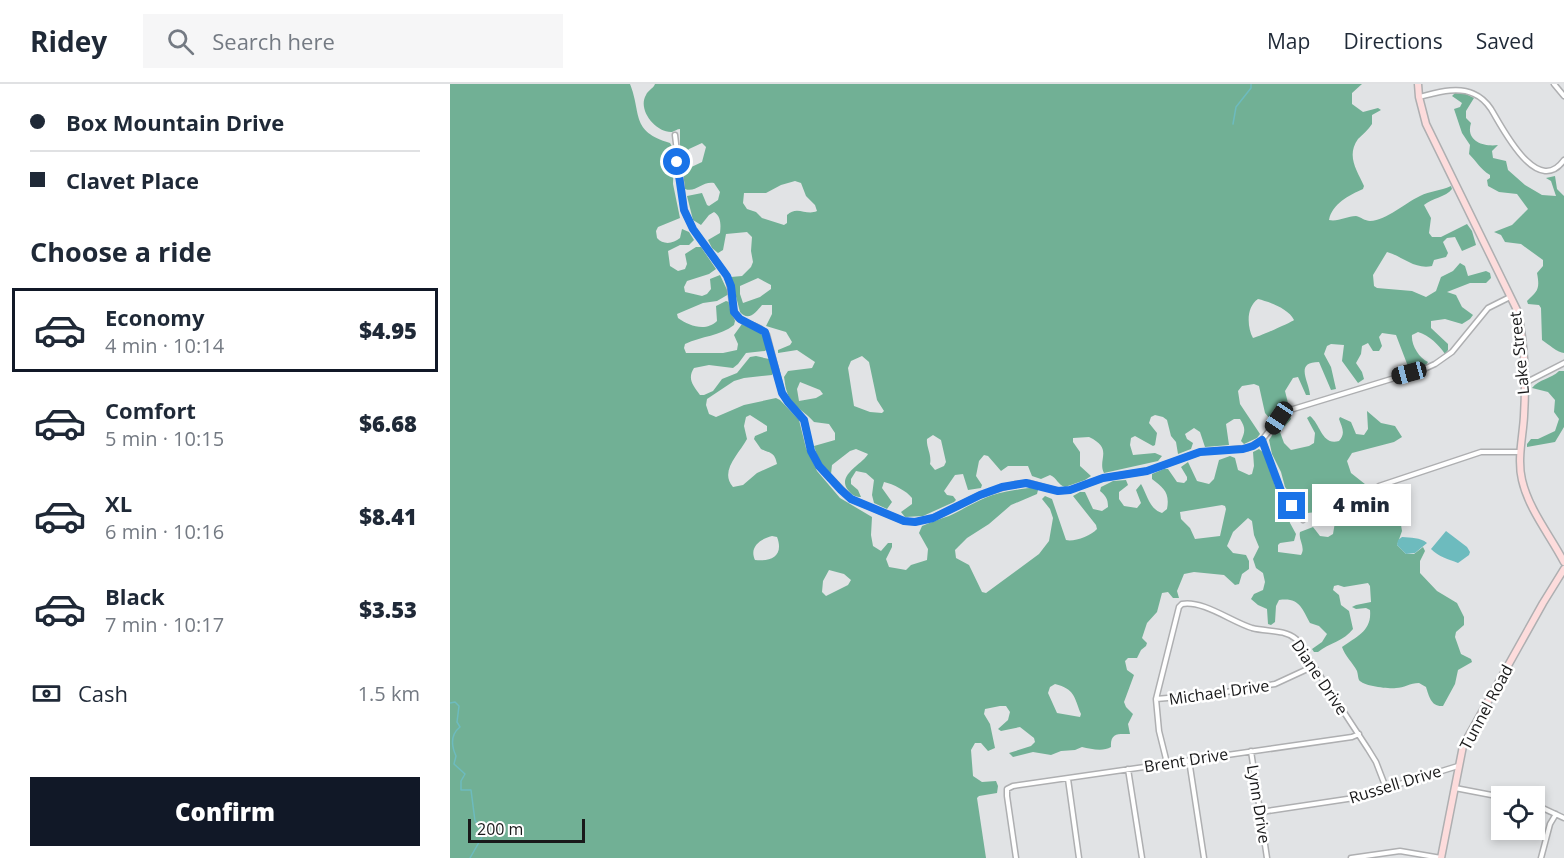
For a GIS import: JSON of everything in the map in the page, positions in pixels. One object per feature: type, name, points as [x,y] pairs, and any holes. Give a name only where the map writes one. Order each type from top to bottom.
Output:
[{"type":"main road","name":"Lake Street","points":[[1418,84],[1426,124],[1511,296],[1519,321],[1525,383],[1521,471],[1527,493],[1564,562]]},
{"type":"main road","name":"Tunnel Road","points":[[1441,858],[1463,746],[1564,568]]},
{"type":"street","points":[[1554,84],[1564,96]]},
{"type":"street","points":[[1419,97],[1452,90],[1476,94],[1490,108],[1514,148],[1531,164],[1539,169],[1550,170],[1560,166],[1564,160]]},
{"type":"street","points":[[675,135],[681,195],[688,220],[727,276],[731,286],[733,308],[737,316],[765,332],[782,393],[804,420],[811,451],[819,466],[841,490],[858,502],[904,521],[922,521],[933,518],[1002,487],[1026,483],[1058,491],[1070,490],[1103,478],[1147,471],[1200,452],[1243,449],[1253,446],[1262,440],[1279,418],[1290,410],[1435,364],[1452,352],[1488,308],[1511,296]]},
{"type":"street","points":[[1525,383],[1564,363]]},
{"type":"street","points":[[1262,440],[1281,491],[1303,520]]},
{"type":"street","points":[[1379,486],[1481,452],[1521,452]]},
{"type":"street","name":"Diane Drive","points":[[1156,699],[1179,607],[1182,604],[1200,606],[1253,628],[1290,634],[1296,639],[1359,734],[1376,762],[1386,788]]},
{"type":"street","name":"Michael Drive","points":[[1156,699],[1214,694],[1275,684],[1314,666]]},
{"type":"street","points":[[1156,699],[1156,714],[1167,763]]},
{"type":"street","name":"Brent Drive","points":[[1016,858],[1007,796],[1007,789],[1013,786],[1352,737],[1359,734]]},
{"type":"street","name":"Lynn Drive","points":[[1251,751],[1267,858]]},
{"type":"street","points":[[1189,760],[1204,858]]},
{"type":"street","name":"Russell Drive","points":[[1261,812],[1341,801],[1458,766]]},
{"type":"street","points":[[1128,769],[1142,858]]},
{"type":"street","points":[[1068,779],[1079,858]]},
{"type":"street","points":[[1454,788],[1491,794]]},
{"type":"street","points":[[1545,809],[1564,818]]},
{"type":"street","points":[[1541,858],[1550,824],[1556,814]]},
{"type":"street","points":[[1350,858],[1400,851],[1441,858]]},
{"type":"green space","points":[[450,84],[630,84],[643,127],[657,138],[670,143],[674,150],[673,184],[680,218],[658,227],[657,238],[665,243],[674,242],[680,238],[682,229],[689,232],[694,240],[689,245],[680,245],[668,251],[670,266],[678,271],[685,269],[687,264],[685,254],[696,247],[701,247],[716,269],[709,274],[687,281],[684,287],[685,292],[702,296],[707,294],[711,289],[710,279],[720,275],[729,294],[717,301],[703,303],[677,314],[678,318],[692,325],[708,326],[717,321],[716,306],[726,301],[729,302],[735,321],[734,325],[723,331],[685,344],[686,353],[723,353],[737,350],[738,344],[734,335],[742,324],[758,330],[765,339],[767,349],[765,351],[746,353],[733,368],[709,365],[694,368],[691,375],[693,385],[700,395],[704,395],[713,391],[722,379],[737,373],[750,357],[769,359],[772,375],[734,381],[707,399],[709,414],[716,417],[744,405],[776,398],[780,400],[799,420],[806,448],[817,471],[840,498],[872,517],[873,546],[881,551],[888,543],[892,543],[886,559],[889,567],[906,570],[911,565],[927,560],[928,549],[919,533],[922,526],[996,494],[1027,488],[1038,490],[1037,494],[1011,505],[989,524],[967,538],[955,550],[956,558],[969,565],[982,592],[986,593],[1039,554],[1049,541],[1053,518],[1050,509],[1042,499],[1045,496],[1052,499],[1066,540],[1078,539],[1097,529],[1073,496],[1080,492],[1085,492],[1093,509],[1102,511],[1108,507],[1108,504],[1104,494],[1100,491],[1101,487],[1113,481],[1126,480],[1128,485],[1119,492],[1119,499],[1124,506],[1137,508],[1141,503],[1136,490],[1141,484],[1151,505],[1162,513],[1167,509],[1167,495],[1163,488],[1152,479],[1152,474],[1168,469],[1177,482],[1184,483],[1187,477],[1181,467],[1188,462],[1197,481],[1209,484],[1214,479],[1219,460],[1230,456],[1235,458],[1238,470],[1249,475],[1252,474],[1254,466],[1253,452],[1259,449],[1265,454],[1275,486],[1296,534],[1294,541],[1278,545],[1278,552],[1301,555],[1303,549],[1300,532],[1313,527],[1320,536],[1328,537],[1333,534],[1335,522],[1327,503],[1322,503],[1316,512],[1308,513],[1302,509],[1285,487],[1269,440],[1281,421],[1290,415],[1291,419],[1280,432],[1284,443],[1291,450],[1314,443],[1315,433],[1307,418],[1310,416],[1325,438],[1333,442],[1339,441],[1342,435],[1340,417],[1351,422],[1356,434],[1364,435],[1368,429],[1367,411],[1381,423],[1395,426],[1402,437],[1394,442],[1352,453],[1347,461],[1351,473],[1375,492],[1388,516],[1401,525],[1402,531],[1397,545],[1406,554],[1414,554],[1423,547],[1425,551],[1420,561],[1420,573],[1437,591],[1457,603],[1464,617],[1464,625],[1456,632],[1455,637],[1461,654],[1471,659],[1472,662],[1458,670],[1455,684],[1443,706],[1433,703],[1426,687],[1419,683],[1399,688],[1365,684],[1359,680],[1357,671],[1342,647],[1358,636],[1369,623],[1370,610],[1352,607],[1371,602],[1368,583],[1344,587],[1334,586],[1333,590],[1339,595],[1341,605],[1349,611],[1353,629],[1341,639],[1314,652],[1312,649],[1322,642],[1327,634],[1319,626],[1310,623],[1299,605],[1291,600],[1279,600],[1276,606],[1275,622],[1271,625],[1268,624],[1267,609],[1251,599],[1254,594],[1263,590],[1265,582],[1263,573],[1256,568],[1253,559],[1259,547],[1252,521],[1248,518],[1233,532],[1227,546],[1233,553],[1246,555],[1249,561],[1249,569],[1242,574],[1239,584],[1235,585],[1224,575],[1194,572],[1184,574],[1177,591],[1179,598],[1173,598],[1168,592],[1162,593],[1157,612],[1147,623],[1142,638],[1147,643],[1146,646],[1137,658],[1128,658],[1125,661],[1127,670],[1134,675],[1124,702],[1133,714],[1128,724],[1130,734],[1114,736],[1111,747],[1104,749],[1082,747],[1051,755],[1033,752],[1013,757],[1009,753],[1031,746],[1035,742],[1034,738],[1020,727],[1001,731],[998,729],[1008,720],[1010,712],[1006,706],[985,709],[984,714],[990,724],[995,748],[988,751],[981,743],[975,743],[971,750],[973,776],[982,782],[996,781],[998,786],[997,793],[977,798],[986,858],[450,858]],"holes":[[[750,415],[767,426],[767,431],[755,436],[754,439],[761,449],[773,455],[777,464],[757,473],[743,485],[733,487],[729,481],[729,469],[747,439],[744,426],[746,417]],[[1225,506],[1220,536],[1195,539],[1190,528],[1181,519],[1180,512]],[[768,537],[777,537],[778,553],[767,560],[755,560],[753,551],[755,547]],[[829,570],[844,574],[851,580],[848,585],[826,596],[822,592],[823,581]],[[1055,684],[1067,688],[1075,698],[1080,717],[1057,713],[1048,693],[1050,687]]]},
{"type":"green space","points":[[655,84],[1362,84],[1352,93],[1352,104],[1363,112],[1378,108],[1381,110],[1372,115],[1372,124],[1358,139],[1353,151],[1354,163],[1364,186],[1363,189],[1337,205],[1329,220],[1356,216],[1368,221],[1376,220],[1420,196],[1451,186],[1452,189],[1449,192],[1424,205],[1431,218],[1429,233],[1432,237],[1441,237],[1467,224],[1472,231],[1476,245],[1462,251],[1455,237],[1447,238],[1443,242],[1448,253],[1446,257],[1434,260],[1432,266],[1426,267],[1387,252],[1373,275],[1374,286],[1412,291],[1426,297],[1436,291],[1441,277],[1453,271],[1460,263],[1465,266],[1468,276],[1486,271],[1490,273],[1491,278],[1486,283],[1470,283],[1447,292],[1456,295],[1462,307],[1473,315],[1462,324],[1445,319],[1431,321],[1431,328],[1448,344],[1445,354],[1426,335],[1418,332],[1412,335],[1416,351],[1428,362],[1426,365],[1409,369],[1396,335],[1382,333],[1379,337],[1382,346],[1379,351],[1373,351],[1368,343],[1362,346],[1356,363],[1364,379],[1358,383],[1342,361],[1344,345],[1331,344],[1327,346],[1324,354],[1331,367],[1336,389],[1331,390],[1319,362],[1311,363],[1305,369],[1310,395],[1306,395],[1298,377],[1293,378],[1285,391],[1288,403],[1271,420],[1265,413],[1259,386],[1254,384],[1242,386],[1238,391],[1240,404],[1260,434],[1257,438],[1244,444],[1241,441],[1244,432],[1243,425],[1240,419],[1234,419],[1226,424],[1229,445],[1205,447],[1200,432],[1194,428],[1185,434],[1187,439],[1193,443],[1191,449],[1178,454],[1167,420],[1155,415],[1151,417],[1149,423],[1157,433],[1155,445],[1135,436],[1131,438],[1130,445],[1133,455],[1155,453],[1162,456],[1158,461],[1104,473],[1103,450],[1097,441],[1089,437],[1073,438],[1080,452],[1080,466],[1091,476],[1065,487],[1050,475],[1041,479],[1032,476],[1028,466],[1008,466],[1001,471],[988,456],[984,455],[979,461],[976,476],[982,485],[981,488],[968,490],[963,474],[955,475],[944,491],[947,495],[953,496],[956,500],[954,502],[923,516],[905,517],[901,512],[912,504],[912,498],[895,486],[884,482],[882,488],[892,502],[887,509],[874,503],[872,495],[874,480],[866,473],[856,471],[851,479],[851,484],[858,490],[861,497],[854,495],[845,485],[845,479],[868,454],[856,449],[850,451],[832,465],[831,474],[820,462],[814,446],[835,440],[835,433],[829,424],[814,422],[795,405],[787,392],[784,377],[788,371],[812,368],[815,362],[797,350],[778,353],[778,350],[792,342],[786,332],[766,326],[772,314],[772,305],[762,305],[749,316],[740,312],[731,277],[742,276],[751,267],[753,262],[752,237],[747,232],[726,234],[723,250],[718,253],[708,240],[720,233],[718,216],[714,212],[701,225],[693,220],[687,196],[702,193],[709,206],[718,200],[720,192],[714,183],[685,189],[683,171],[702,162],[706,147],[702,143],[689,149],[682,158],[680,129],[672,132],[660,129],[646,114],[644,101],[647,93]],"holes":[[[795,181],[801,183],[806,196],[815,205],[817,211],[791,212],[787,215],[787,223],[784,225],[762,218],[756,212],[747,209],[743,203],[744,193],[766,193]],[[758,278],[771,285],[771,289],[760,297],[743,303],[740,286]],[[1258,299],[1263,300],[1284,309],[1294,320],[1253,338],[1249,323],[1251,307]],[[862,356],[869,362],[877,400],[884,411],[882,413],[870,412],[854,406],[848,368],[851,361]],[[800,382],[820,390],[823,394],[816,398],[799,401],[797,389]],[[933,435],[941,440],[946,462],[944,466],[935,470],[930,464],[927,439]]]},
{"type":"green space","points":[[1455,93],[1466,94],[1474,98],[1466,111],[1466,118],[1471,123],[1471,135],[1473,139],[1482,144],[1498,145],[1492,151],[1493,158],[1506,161],[1508,170],[1525,185],[1542,195],[1556,196],[1551,181],[1546,178],[1555,176],[1557,189],[1564,196],[1564,353],[1542,340],[1541,308],[1539,305],[1528,304],[1527,301],[1537,289],[1537,273],[1543,266],[1543,260],[1521,244],[1505,242],[1501,235],[1494,232],[1512,225],[1528,209],[1517,194],[1499,192],[1488,186],[1487,180],[1490,175],[1469,154],[1470,145],[1462,133],[1454,109],[1460,107],[1462,103],[1452,96]]},
{"type":"green space","points":[[1559,371],[1564,371],[1564,427],[1555,442],[1527,447],[1531,439],[1538,439],[1555,431],[1559,419],[1554,412],[1555,400],[1548,392],[1532,388]]},
{"type":"water","points":[[1446,531],[1470,552],[1458,563],[1440,556],[1431,549]]},
{"type":"water","points":[[1402,537],[1427,543],[1415,553],[1406,554],[1397,545],[1398,540]]},
{"type":"waterway","points":[[1233,124],[1236,107],[1251,88],[1251,84]]},
{"type":"waterway","points":[[450,703],[455,702],[459,706],[457,722],[460,727],[454,733],[452,740],[456,756],[454,764],[465,774],[461,781],[461,790],[471,790],[475,821],[482,827],[482,837],[470,858]]},
{"type":"route","points":[[677,162],[684,210],[693,229],[727,276],[731,286],[734,312],[740,319],[765,332],[770,342],[783,397],[804,420],[813,457],[827,477],[851,499],[904,521],[922,521],[1002,487],[1026,483],[1058,491],[1076,489],[1103,478],[1147,471],[1200,452],[1243,449],[1262,440],[1281,491],[1292,506]]}]
